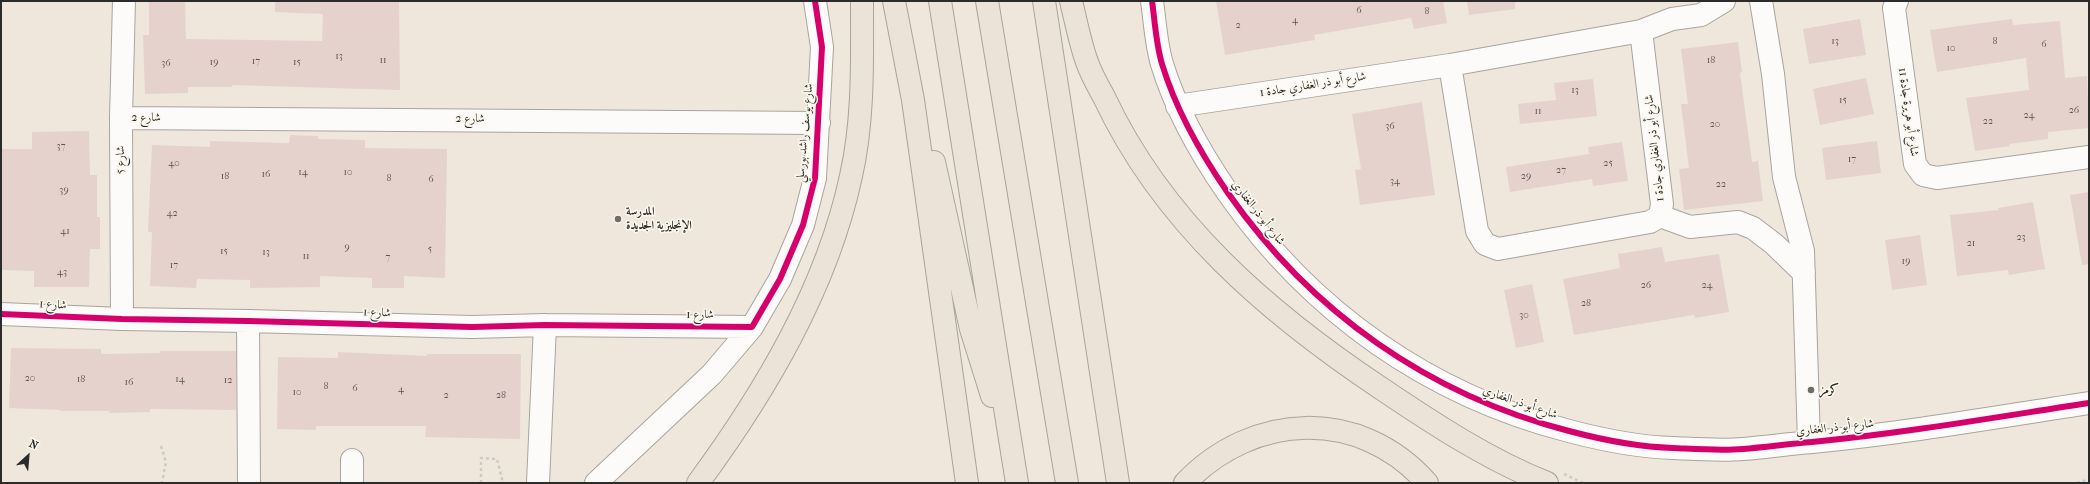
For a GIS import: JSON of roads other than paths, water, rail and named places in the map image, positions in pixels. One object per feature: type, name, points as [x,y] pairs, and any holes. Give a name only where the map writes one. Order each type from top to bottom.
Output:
[{"type":"highway","points":[[698,483],[772,371],[801,317],[828,256],[852,175],[859,127],[862,88],[862,1]]},
{"type":"highway","points":[[894,1],[913,100],[967,483]]},
{"type":"highway","points":[[940,1],[1016,474]]},
{"type":"highway","points":[[987,1],[1067,483]]},
{"type":"highway","points":[[1044,1],[1118,483]]},
{"type":"highway","points":[[1071,1],[1087,62],[1118,129],[1149,178],[1192,231],[1234,275],[1284,318],[1341,362],[1404,404],[1468,444],[1547,483]]},
{"type":"highway","points":[[913,100],[935,166],[971,329],[1016,474]]},
{"type":"highway","points":[[1185,483],[1216,456],[1246,439],[1273,431],[1306,428],[1340,431],[1370,441],[1396,455],[1427,483]]},
{"type":"street","name":"شارع 5","points":[[122,319],[121,118],[124,1]]},
{"type":"street","name":"شارع يوسف راشد بورسلي","points":[[596,483],[712,374],[752,327],[780,279],[803,225],[815,178],[822,47],[816,1]]},
{"type":"street","name":"شارع أبو ذر الغفاري","points":[[1152,1],[1161,62],[1177,106],[1210,168],[1246,219],[1296,277],[1349,323],[1406,363],[1468,396],[1533,422],[1600,439],[1654,446],[1740,449],[1866,437],[2089,403]]},
{"type":"street","points":[[1641,31],[1672,19],[1701,15],[1724,1]]},
{"type":"street","points":[[1761,1],[1773,74],[1784,177],[1803,251],[1809,442]]},
{"type":"street","name":"شارع أبو هريرة جادة 11","points":[[1897,1],[1894,8],[1915,164],[1923,175],[1937,178],[2089,157]]},
{"type":"street","name":"شارع أبو ذر الغفاري جادة 1","points":[[1177,106],[1450,65],[1641,31],[1662,204],[1660,216],[1650,222],[1498,249],[1485,244],[1477,231],[1450,65]]},
{"type":"street","name":"شارع 2","points":[[121,118],[719,121],[819,123]]},
{"type":"street","points":[[1660,216],[1690,227],[1738,222],[1748,226],[1774,244],[1804,273]]},
{"type":"street","name":"شارع 1","points":[[1,314],[122,319],[248,320],[472,327],[545,325],[752,327]]},
{"type":"street","points":[[248,320],[248,483]]},
{"type":"street","points":[[538,483],[545,325]]},
{"type":"street","points":[[352,460],[352,483]]},
{"type":"place","name":"المدرسة الإنجليزية الجديدة","points":[[618,219]]},
{"type":"place","name":"كرمز","points":[[1811,390]]}]
